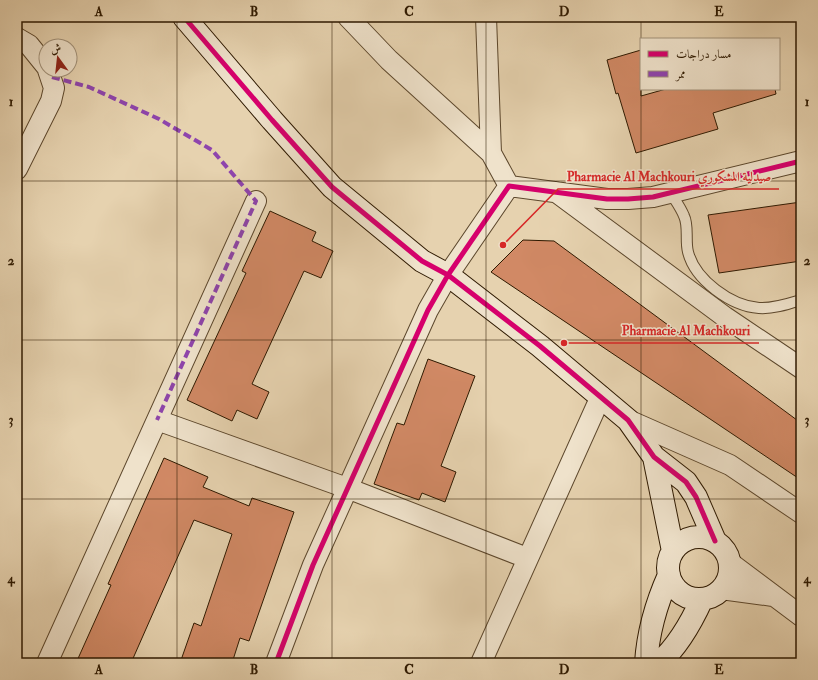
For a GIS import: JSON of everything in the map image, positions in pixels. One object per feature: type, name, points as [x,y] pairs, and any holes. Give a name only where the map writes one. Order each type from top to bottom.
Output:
[{"type":"street","points":[[184,17],[272,120],[332,187],[422,261],[448,275],[540,346],[601,396],[628,420],[654,458],[686,482],[696,497],[715,541],[727,554],[730,570],[727,581],[722,589],[712,596],[702,599],[688,596],[676,588],[669,576],[668,567],[673,551],[690,538],[703,537],[715,541]]},
{"type":"street","points":[[348,17],[389,60],[491,153],[509,186]]},
{"type":"street","points":[[486,17],[491,153]]},
{"type":"street","points":[[17,38],[29,45],[38,56]]},
{"type":"street","points":[[17,169],[51,101],[54,88],[51,78]]},
{"type":"street","points":[[509,186],[607,199],[653,197],[801,161]]},
{"type":"street","points":[[276,663],[313,565],[428,310],[448,275],[509,186]]},
{"type":"street","points":[[555,192],[725,317],[801,368]]},
{"type":"street","points":[[47,663],[256,201]]},
{"type":"street","points":[[481,663],[601,396]]},
{"type":"street","points":[[157,420],[347,488],[527,558]]},
{"type":"street","points":[[628,420],[730,465],[801,513]]},
{"type":"street","points":[[654,458],[673,551]]},
{"type":"street","points":[[729,562],[801,616]]},
{"type":"street","points":[[646,663],[652,620],[669,576]]},
{"type":"street","points":[[722,589],[775,596]]},
{"type":"street","points":[[659,663],[666,656],[685,628],[702,599]]},
{"type":"lane","points":[[670,192],[685,216],[686,242],[691,261],[696,271],[705,281],[727,296],[755,308],[770,308],[801,300]]},
{"type":"building","points":[[640,50],[641,96],[662,90],[775,90],[776,94],[713,113],[718,129],[636,153],[618,93],[616,94],[607,60]]},
{"type":"building","points":[[801,202],[801,261],[719,273],[708,215]]},
{"type":"building","points":[[270,211],[316,232],[312,241],[333,251],[321,278],[304,271],[252,384],[269,392],[257,419],[237,410],[232,421],[187,400],[246,273],[242,271]]},
{"type":"building","points":[[523,240],[554,241],[801,423],[801,480],[491,272]]},
{"type":"building","points":[[428,359],[475,376],[441,466],[456,472],[445,502],[422,493],[419,500],[374,484],[397,423],[404,425]]},
{"type":"building","points":[[164,458],[208,477],[203,487],[249,506],[252,498],[294,512],[249,641],[240,638],[232,663],[180,663],[194,623],[201,626],[232,534],[194,520],[131,663],[76,663],[111,585],[108,584]]},
{"type":"marked path","points":[[56,78],[89,87],[159,119],[212,150],[256,201],[157,420]]},
{"type":"cycle path","points":[[184,17],[272,120],[332,187],[422,261],[448,275],[540,346],[628,420],[654,457],[686,482],[696,497],[715,541]]},
{"type":"cycle path","points":[[276,663],[313,565],[428,310],[448,275],[509,186],[607,199],[653,197],[801,161]]},
{"type":"place","name":"Pharmacie Al Machkouri صيدلية المشكوري","points":[[503,245]]},
{"type":"place","name":"Pharmacie Al Machkouri","points":[[564,343]]}]
